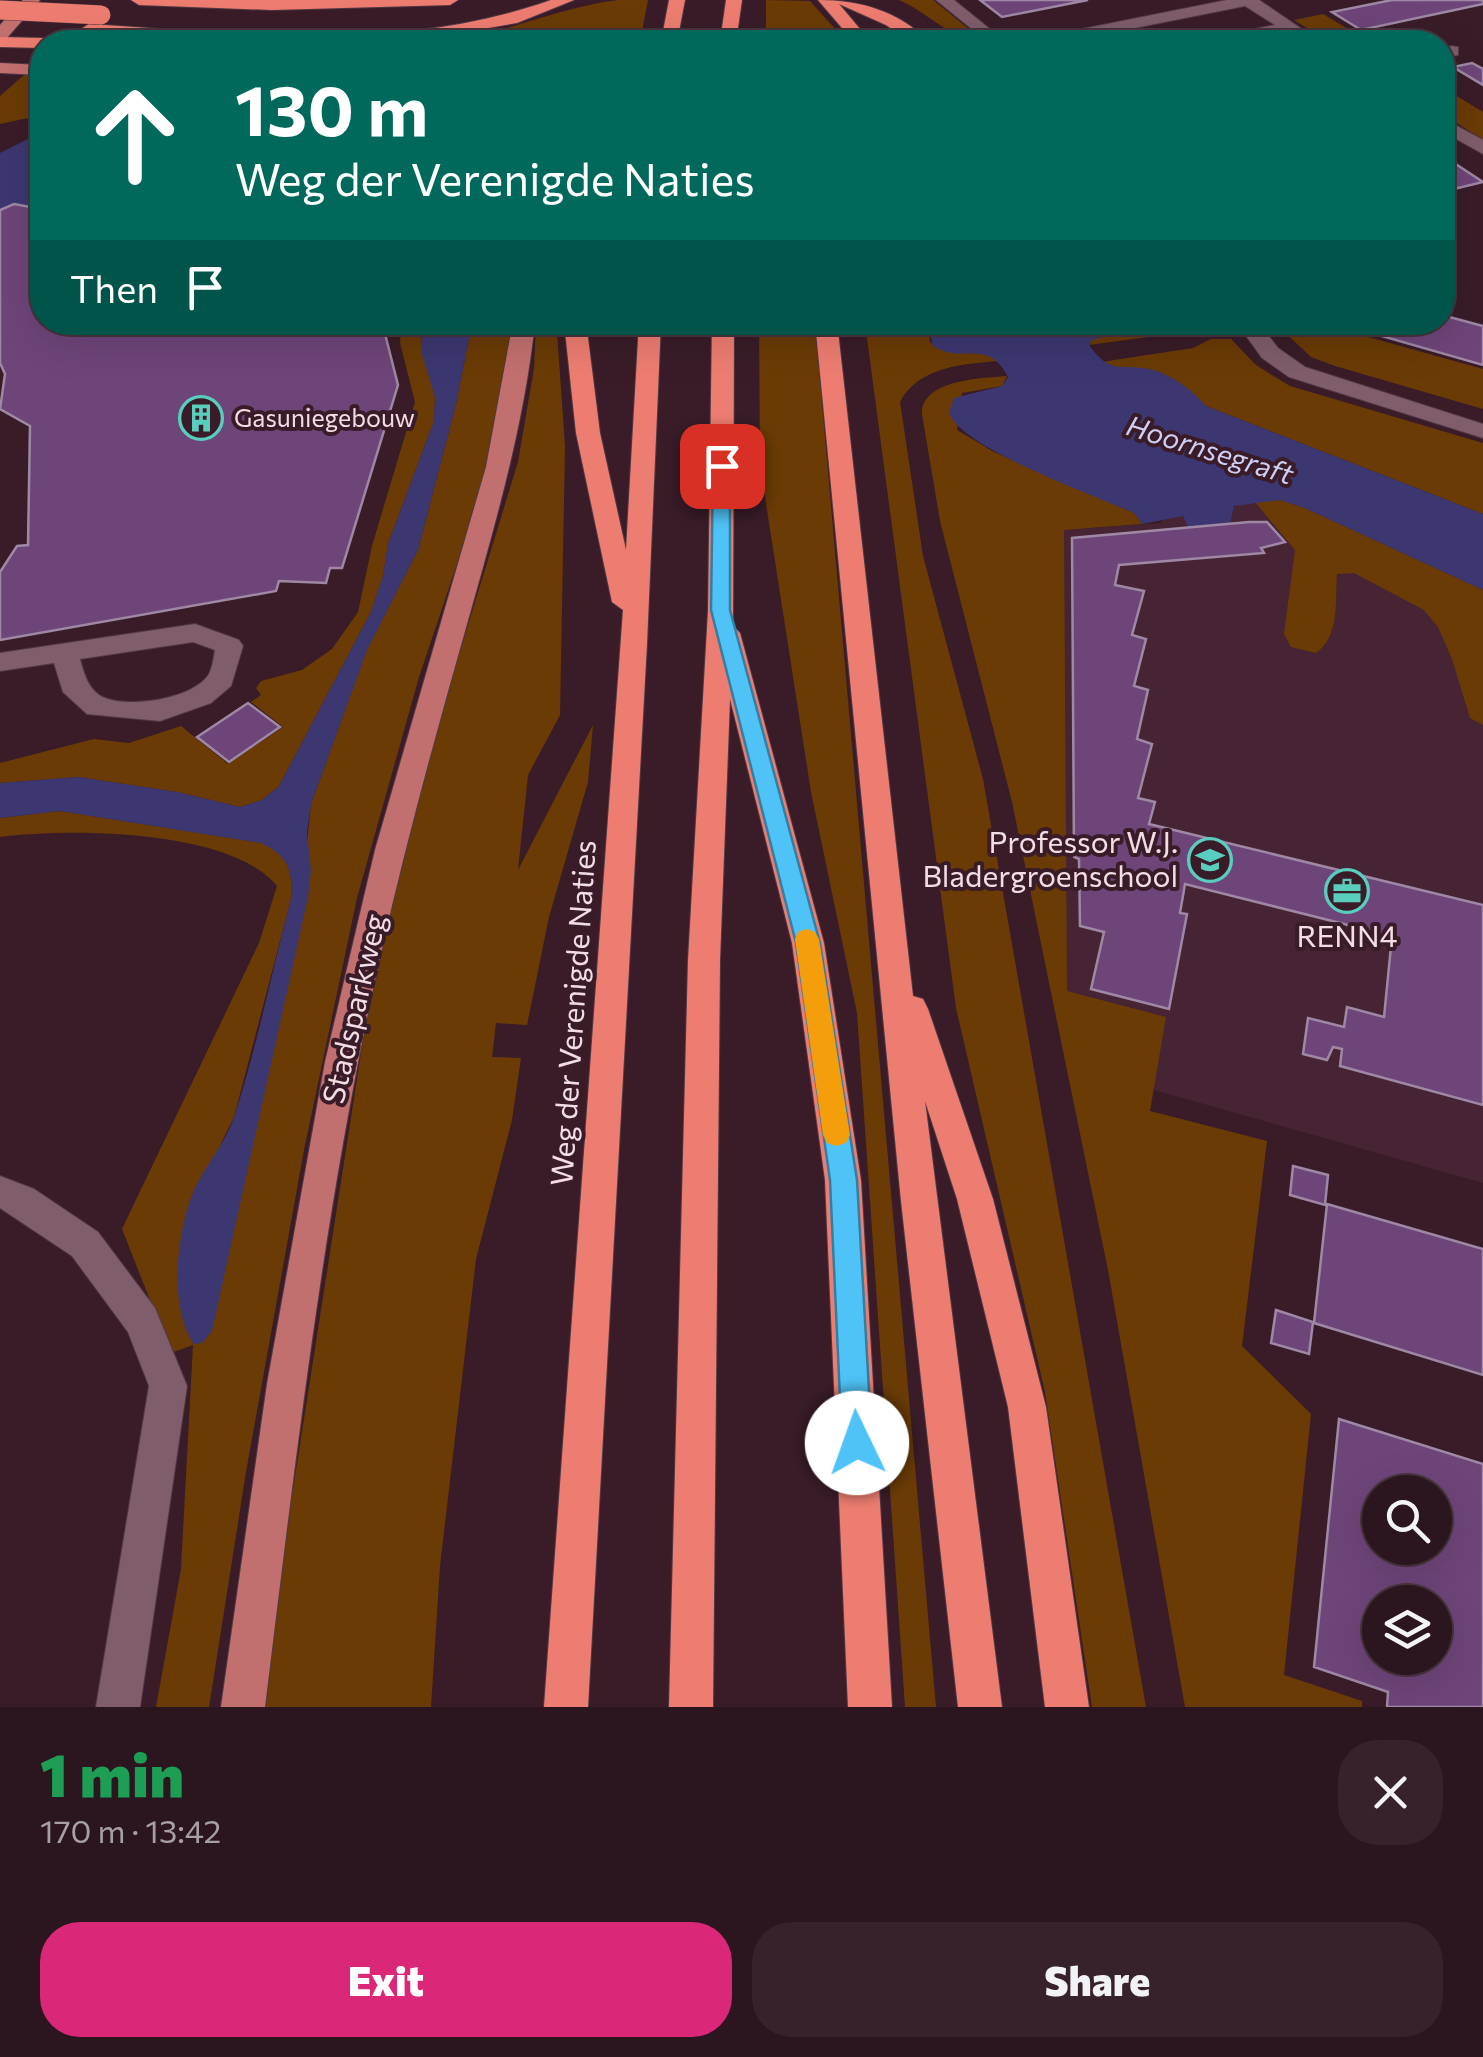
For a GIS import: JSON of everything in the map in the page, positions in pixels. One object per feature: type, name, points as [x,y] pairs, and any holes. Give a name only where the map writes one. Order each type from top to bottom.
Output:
[{"type":"highway","points":[[139,0],[304,5],[450,0]]},
{"type":"highway","points":[[0,10],[368,21],[465,14],[548,0]]},
{"type":"highway","points":[[449,30],[494,24],[566,0]]},
{"type":"highway","points":[[672,30],[676,0]]},
{"type":"highway","points":[[730,30],[734,0]]},
{"type":"highway","points":[[826,0],[852,30]]},
{"type":"highway","points":[[842,0],[905,30]]},
{"type":"highway","points":[[0,25],[89,30]]},
{"type":"highway","points":[[0,38],[30,43]]},
{"type":"highway","points":[[577,335],[588,434],[634,644]]},
{"type":"highway","name":"Weg der Verenigde Naties","points":[[566,1707],[634,644],[649,335]]},
{"type":"highway","points":[[692,1707],[704,960],[720,610],[723,335]]},
{"type":"highway","points":[[827,335],[980,1707]]},
{"type":"highway","points":[[720,610],[808,943],[843,1180],[870,1707]]},
{"type":"highway","points":[[894,958],[976,1200],[1027,1406],[1068,1707]]},
{"type":"main road","points":[[0,38],[32,0]]},
{"type":"main road","points":[[0,68],[30,69]]},
{"type":"main road","name":"Stadsparkweg","points":[[243,1707],[289,1357],[332,1110],[390,851],[487,518],[515,396],[522,335]]},
{"type":"street","points":[[944,0],[983,30]]},
{"type":"street","points":[[1098,30],[1146,14],[1250,0],[1294,30]]},
{"type":"street","points":[[1112,27],[1116,30]]},
{"type":"street","points":[[1274,30],[1289,27]]},
{"type":"street","points":[[1455,131],[1483,148]]},
{"type":"street","points":[[1256,335],[1270,354],[1297,372],[1483,431]]},
{"type":"street","points":[[0,662],[195,633],[230,646],[221,679],[201,696],[160,711],[97,707],[74,686],[65,655]]},
{"type":"street","points":[[0,1192],[21,1200],[85,1244],[142,1322],[168,1386],[118,1707]]},
{"type":"shaded area","points":[[618,0],[648,0],[642,30],[499,30],[574,8]]},
{"type":"shaded area","points":[[766,0],[810,1],[836,30],[766,30]]},
{"type":"shaded area","points":[[899,0],[933,0],[970,30],[949,30]]},
{"type":"shaded area","points":[[1323,14],[1350,30],[1310,30],[1294,20]]},
{"type":"shaded area","points":[[24,75],[30,75],[30,118],[0,124],[0,96]]},
{"type":"shaded area","points":[[1455,95],[1483,112],[1483,140],[1455,122]]},
{"type":"shaded area","points":[[401,335],[420,335],[435,397],[434,421],[388,544],[371,612],[279,786],[262,800],[240,807],[177,792],[78,777],[0,783],[0,763],[94,739],[129,743],[181,726],[228,764],[283,727],[251,702],[261,695],[256,688],[261,681],[302,670],[332,649],[358,612],[372,546],[415,402]]},
{"type":"shaded area","points":[[470,335],[511,335],[494,454],[419,677],[357,898],[304,1150],[246,1472],[209,1707],[156,1707],[181,1569],[193,1345],[171,1353],[122,1229],[259,943],[277,886],[255,867],[187,843],[106,834],[0,837],[0,818],[60,811],[262,843],[278,853],[287,865],[291,899],[234,1117],[217,1152],[184,1324],[307,844],[311,804],[367,649],[418,550]]},
{"type":"shaded area","points":[[535,335],[557,335],[565,446],[560,715],[528,775],[518,870],[593,725],[588,782],[549,917],[527,1025],[496,1023],[492,1057],[521,1058],[512,1120],[476,1259],[440,1566],[431,1707],[264,1707],[292,1496],[369,1002],[388,907],[445,700],[518,462],[534,368]]},
{"type":"shaded area","points":[[759,335],[816,335],[936,1707],[905,1707],[857,1013],[811,792],[760,465]]},
{"type":"shaded area","points":[[867,335],[929,335],[930,342],[939,348],[981,354],[998,361],[930,374],[908,390],[900,402],[923,556],[983,779],[1146,1707],[1092,1707],[1045,1392],[956,1008]]},
{"type":"shaded area","points":[[1109,335],[1163,335],[1089,345],[1091,340]]},
{"type":"shaded area","points":[[1287,335],[1361,335],[1483,369],[1483,409],[1335,366],[1311,357]]},
{"type":"shaded area","points":[[1211,339],[1231,339],[1256,365],[1290,386],[1483,443],[1483,514],[1206,406],[1153,370],[1113,367],[1101,362],[1193,348]]},
{"type":"shaded area","points":[[1007,376],[1002,386],[962,393],[957,430],[994,452],[1134,513],[1142,524],[1064,530],[1067,991],[1166,1017],[1150,1111],[1267,1141],[1242,1346],[1311,1414],[1284,1675],[1362,1701],[1362,1707],[1185,1707],[1108,1270],[1012,802],[940,521],[922,414],[924,402],[943,387]]},
{"type":"shaded area","points":[[1283,497],[1483,590],[1483,1183],[1080,1069],[1063,1000],[1064,530],[1162,523],[1162,518],[1183,516],[1188,526],[1240,504]]},
{"type":"shaded area","points":[[1280,500],[1483,590],[1483,725],[1470,718],[1452,659],[1438,627],[1424,610],[1354,573],[1337,574],[1335,617],[1324,646],[1316,653],[1291,647],[1284,634],[1295,550],[1255,502]]},
{"type":"water","points":[[30,138],[30,207],[14,204],[0,210],[0,153]]},
{"type":"water","points":[[422,335],[470,335],[418,550],[367,650],[311,804],[307,833],[311,870],[308,897],[212,1331],[202,1343],[194,1344],[186,1329],[178,1291],[182,1230],[192,1195],[231,1125],[243,1088],[291,899],[290,872],[278,853],[261,843],[60,811],[0,818],[0,783],[78,777],[177,792],[240,807],[262,800],[279,786],[371,612],[388,544],[434,421],[435,397],[421,351]]},
{"type":"water","name":"Hoornsegraft","points":[[930,335],[1110,335],[1092,340],[1089,345],[1111,365],[1153,370],[1189,389],[1206,406],[1483,514],[1483,590],[1280,500],[1234,506],[1230,523],[1188,527],[1183,516],[1142,524],[1134,513],[1001,455],[958,426],[949,412],[954,398],[1002,386],[1008,377],[992,358],[933,346]]},
{"type":"building","points":[[980,0],[1088,0],[1002,17]]},
{"type":"building","points":[[1392,0],[1483,0],[1483,4],[1361,30],[1332,12]]},
{"type":"building","points":[[1472,63],[1483,69],[1483,85],[1455,68]]},
{"type":"building","points":[[1455,164],[1483,182],[1455,189]]},
{"type":"building","name":"Gasuniegebouw","points":[[14,204],[30,207],[30,335],[385,335],[398,385],[342,568],[330,568],[326,583],[279,581],[276,591],[0,640],[0,572],[17,546],[28,545],[30,426],[0,409],[5,374],[0,363],[0,210]]},
{"type":"building","points":[[1455,318],[1483,326],[1483,365],[1378,335],[1455,335]]},
{"type":"building","points":[[1267,522],[1285,542],[1261,548],[1264,553],[1119,565],[1115,585],[1144,591],[1132,635],[1146,639],[1134,686],[1148,690],[1137,739],[1152,744],[1138,798],[1155,802],[1149,824],[1483,905],[1483,1105],[1340,1066],[1342,1049],[1333,1047],[1327,1060],[1303,1054],[1308,1018],[1344,1027],[1347,1007],[1384,1017],[1392,936],[1185,884],[1180,913],[1187,914],[1169,1009],[1091,989],[1104,932],[1080,926],[1079,859],[1074,857],[1072,538]]},
{"type":"building","points":[[248,703],[280,727],[229,762],[197,737]]},
{"type":"building","points":[[1293,1166],[1328,1175],[1325,1205],[1290,1195]]},
{"type":"building","points":[[1327,1204],[1483,1249],[1483,1375],[1314,1323]]},
{"type":"building","points":[[1276,1310],[1313,1322],[1309,1354],[1271,1343]]},
{"type":"building","points":[[1339,1419],[1483,1464],[1483,1707],[1387,1707],[1388,1692],[1314,1667]]},
{"type":"slow traffic","points":[[807,939],[836,1135]]},
{"type":"place","name":"Gasuniegebouw","points":[[201,418]]},
{"type":"place","name":"Professor W.J. Bladergroenschool","points":[[1210,860]]},
{"type":"place","name":"RENN4","points":[[1347,891]]},
{"type":"route","points":[[722,466],[720,610],[808,943],[843,1180],[857,1443]]}]
